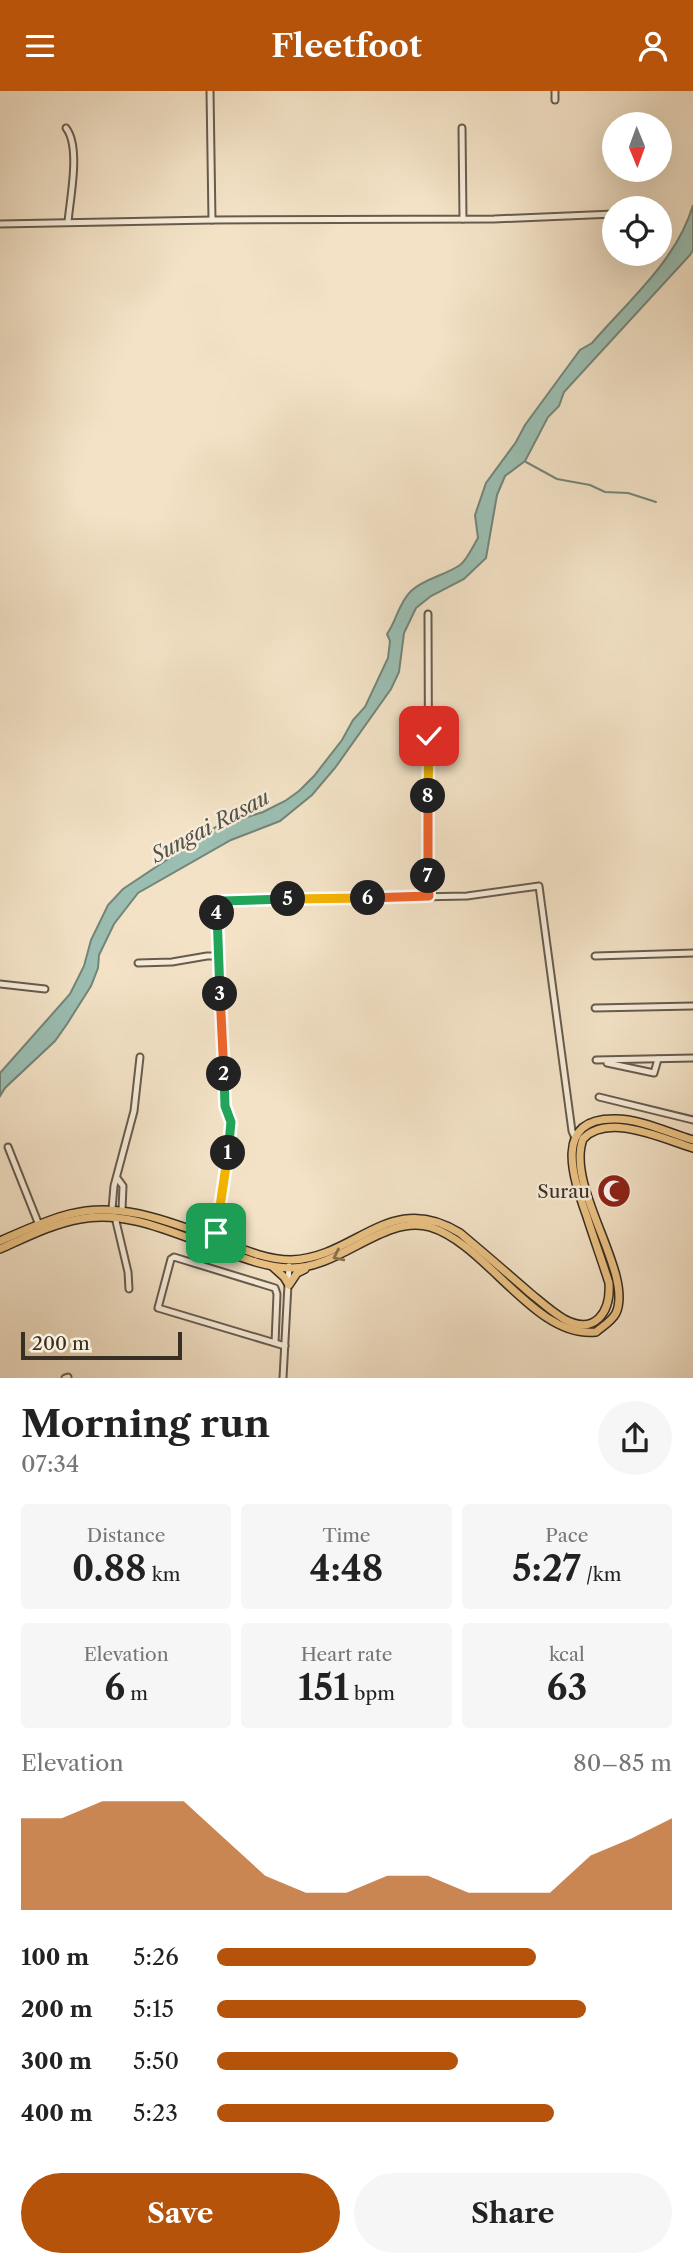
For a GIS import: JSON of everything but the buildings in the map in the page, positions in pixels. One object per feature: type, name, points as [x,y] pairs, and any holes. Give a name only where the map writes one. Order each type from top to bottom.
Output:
[{"type":"main road","points":[[0,1249],[78,1219],[122,1210],[153,1217],[289,1264],[320,1254],[394,1221],[412,1217],[429,1219],[447,1224],[460,1233],[564,1319],[581,1324],[591,1323],[606,1311],[609,1303],[609,1283],[573,1171],[572,1156],[578,1133],[594,1122],[616,1119],[693,1140]]},
{"type":"main road","points":[[0,1241],[75,1213],[114,1213],[266,1264],[278,1270],[289,1285],[297,1273],[335,1258],[380,1234],[397,1227],[427,1226],[458,1240],[556,1323],[573,1331],[596,1332],[615,1316],[619,1293],[616,1276],[586,1188],[580,1157],[583,1139],[594,1130],[618,1127],[630,1128],[693,1148]]},
{"type":"main road","points":[[266,1264],[311,1266]]},
{"type":"street","points":[[209,91],[212,220]]},
{"type":"street","points":[[555,91],[555,100]]},
{"type":"street","points":[[66,128],[72,135],[73,151],[68,222]]},
{"type":"street","points":[[462,128],[463,219]]},
{"type":"street","points":[[0,225],[212,220],[463,219],[602,214]]},
{"type":"street","points":[[428,614],[429,896]]},
{"type":"street","points":[[214,1238],[221,1209],[231,1122],[225,1106],[216,907],[222,901],[483,894],[539,885],[572,1131],[576,1138]]},
{"type":"street","points":[[595,956],[693,953]]},
{"type":"street","points":[[138,963],[180,962],[219,956]]},
{"type":"street","points":[[0,985],[45,989]]},
{"type":"street","points":[[595,1008],[693,1006]]},
{"type":"street","points":[[129,1290],[128,1272],[114,1213],[114,1186],[134,1111],[139,1057]]},
{"type":"street","points":[[658,1059],[654,1073],[596,1060],[693,1058]]},
{"type":"street","points":[[599,1097],[693,1120]]},
{"type":"street","points":[[8,1147],[39,1225]]},
{"type":"street","points":[[117,1178],[123,1186],[122,1210]]},
{"type":"street","points":[[275,1343],[275,1288],[172,1258],[158,1308],[285,1346]]},
{"type":"street","points":[[283,1378],[289,1264]]},
{"type":"water","points":[[693,205],[693,250],[690,255],[564,392],[559,406],[548,417],[525,461],[505,476],[497,495],[486,558],[464,579],[431,596],[416,608],[404,633],[399,672],[391,689],[335,768],[312,795],[280,821],[231,840],[138,893],[114,924],[99,955],[98,968],[91,986],[67,1024],[55,1041],[5,1088],[0,1096],[0,1073],[70,994],[108,905],[123,889],[216,827],[263,812],[285,801],[314,776],[365,707],[388,658],[390,641],[387,634],[403,601],[416,587],[454,569],[465,560],[478,538],[475,515],[486,483],[580,350],[592,343],[660,266],[672,266],[672,250],[686,225]]},
{"type":"waterway","points":[[526,462],[557,479],[590,485],[605,492],[628,493],[656,502]]},
{"type":"place","name":"Surau","points":[[614,1191]]},
{"type":"route","points":[[216,1233],[231,1122],[225,1106],[216,907],[222,901],[429,896],[429,736]]},
{"type":"water label","name":"Sungai Rasau","points":[[210,826]]}]
